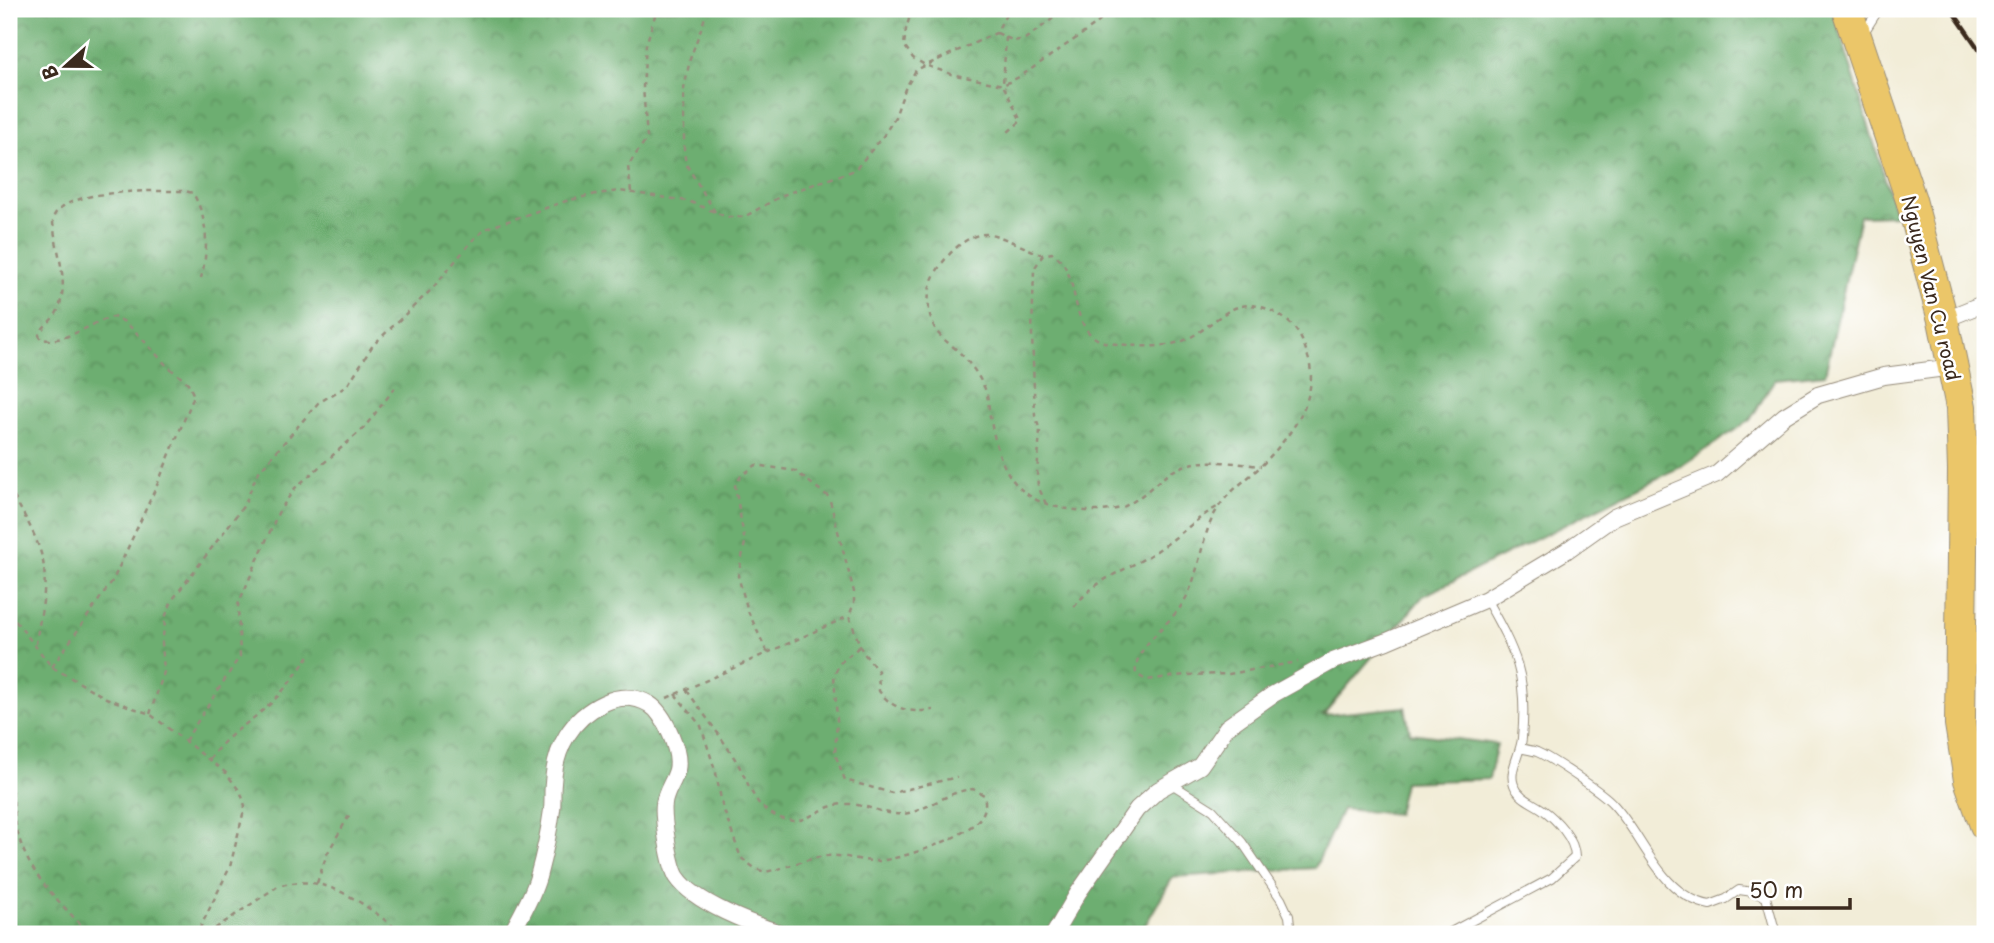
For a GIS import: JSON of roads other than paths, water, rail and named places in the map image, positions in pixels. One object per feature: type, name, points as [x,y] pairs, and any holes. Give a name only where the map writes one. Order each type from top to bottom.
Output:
[{"type":"highway","name":"Nguyen Van Cu road","points":[[1847,9],[1911,200],[1943,320],[1961,407],[1963,470],[1960,724],[1969,780],[1985,825]]},
{"type":"street","points":[[1943,320],[1985,303]]},
{"type":"street","points":[[1054,934],[1137,809],[1147,799],[1200,765],[1227,727],[1272,695],[1333,661],[1486,600],[1566,551],[1614,517],[1717,474],[1784,416],[1808,400],[1862,381],[1953,367]]},
{"type":"street","points":[[511,934],[530,902],[538,876],[552,810],[556,762],[565,736],[583,715],[608,701],[631,697],[652,706],[666,723],[677,759],[677,770],[663,807],[676,875],[714,906],[783,934]]},
{"type":"lane","points":[[1858,42],[1879,9]]},
{"type":"lane","points":[[1447,934],[1552,878],[1575,857],[1572,843],[1555,820],[1525,799],[1514,786],[1513,771],[1521,748],[1523,702],[1520,668],[1511,644],[1486,600]]},
{"type":"lane","points":[[1521,748],[1539,754],[1609,800],[1624,817],[1661,873],[1690,896],[1710,905],[1739,890],[1766,897],[1776,934]]},
{"type":"lane","points":[[1170,783],[1213,810],[1242,842],[1282,899],[1289,916],[1291,934]]},
{"type":"railway","points":[[1951,9],[1985,58]]}]
